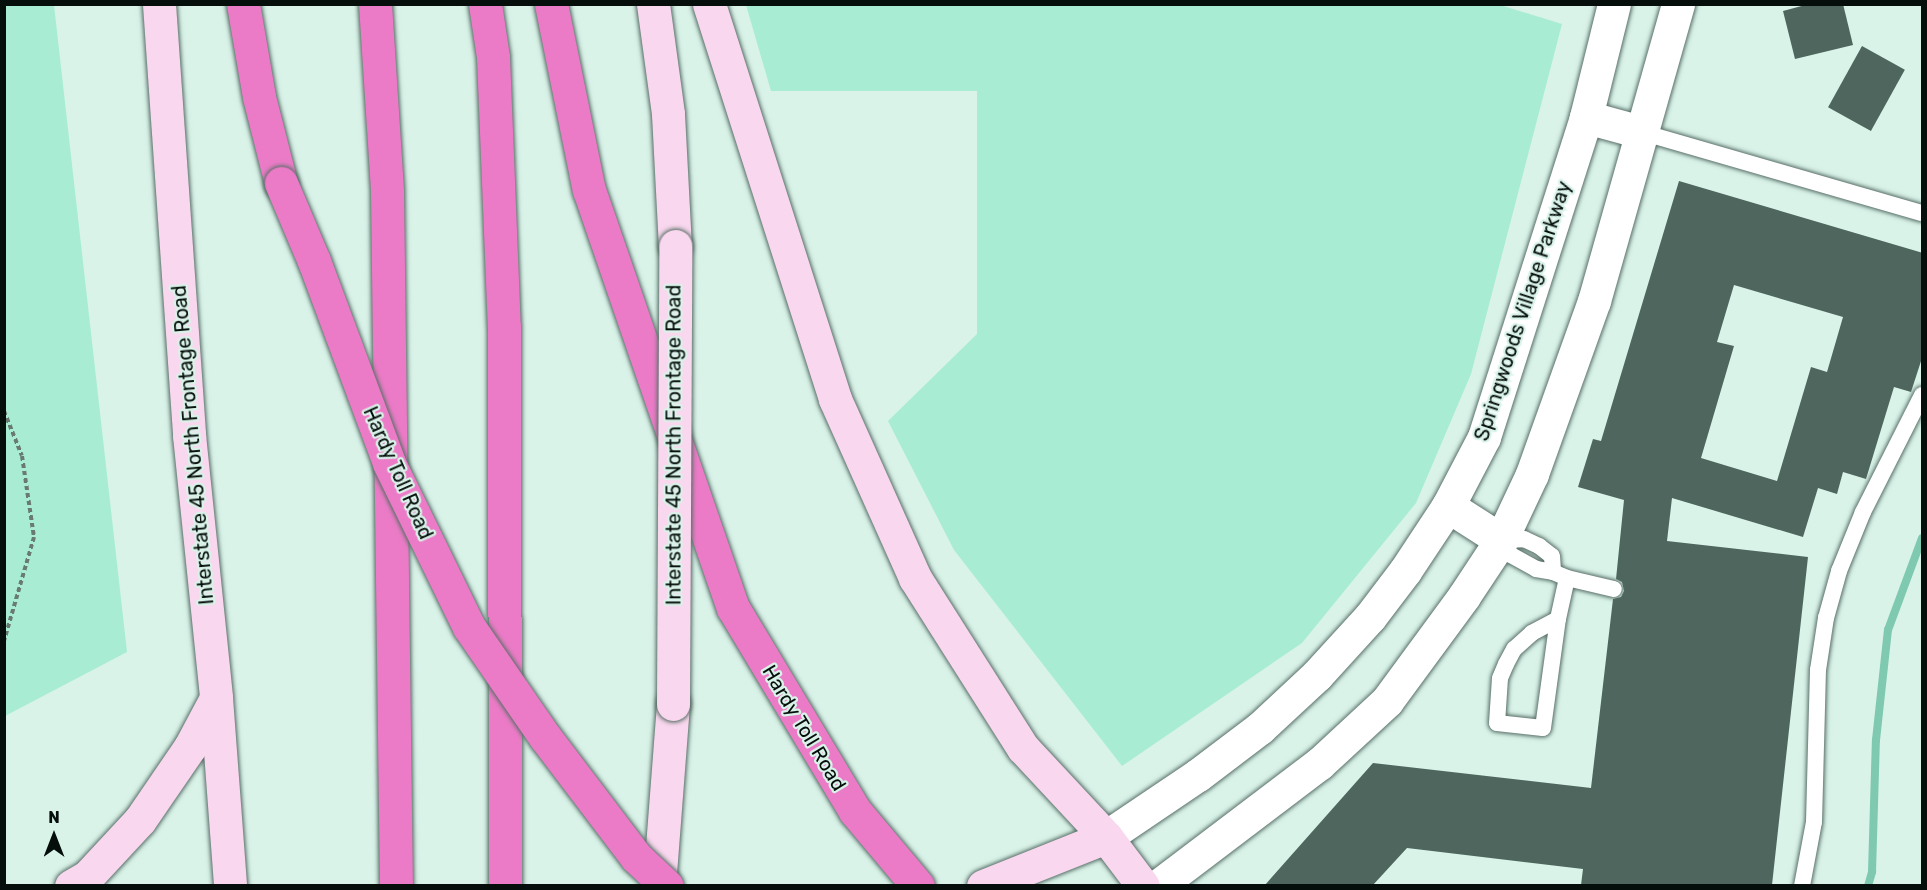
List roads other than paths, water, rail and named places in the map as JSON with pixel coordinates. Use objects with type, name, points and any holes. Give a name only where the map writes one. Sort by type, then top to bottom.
[{"type":"highway","name":"Hardy Toll Road","points":[[243,4],[260,97],[281,183],[314,261],[389,463],[469,627],[545,737],[636,857],[667,885]]},
{"type":"highway","points":[[375,4],[387,192],[396,885]]},
{"type":"highway","points":[[485,4],[493,57],[504,327],[505,885]]},
{"type":"highway","name":"Hardy Toll Road","points":[[551,4],[589,190],[732,608],[855,811],[918,885]]},
{"type":"main road","name":"Interstate 45 North Frontage Road","points":[[159,4],[189,435],[216,698],[230,885]]},
{"type":"main road","name":"Interstate 45 North Frontage Road","points":[[653,4],[668,114],[675,246],[674,704],[659,885]]},
{"type":"main road","points":[[709,4],[835,399],[915,578],[1023,748],[1106,837],[1143,885]]},
{"type":"main road","points":[[71,885],[88,876],[140,820],[190,747],[216,698]]},
{"type":"main road","name":"Springwoods Village Parkway","points":[[983,885],[1106,837]]},
{"type":"street","name":"Springwoods Village Parkway","points":[[1106,837],[1198,775],[1260,728],[1317,675],[1377,608],[1406,571],[1448,506],[1484,436],[1586,117],[1614,4]]},
{"type":"street","points":[[1158,885],[1318,764],[1387,700],[1464,596],[1501,540],[1532,474],[1594,302],[1678,4]]},
{"type":"street","points":[[1586,117],[1641,132]]},
{"type":"street","points":[[1448,506],[1501,540]]},
{"type":"lane","points":[[1641,132],[1923,213]]},
{"type":"lane","points":[[1802,885],[1814,822],[1818,670],[1826,618],[1839,571],[1863,512],[1923,395]]},
{"type":"lane","points":[[1501,540],[1511,555],[1536,569],[1614,589]]},
{"type":"lane","points":[[1558,619],[1532,633],[1514,650],[1500,678],[1497,723],[1543,728],[1558,619],[1560,575]]},
{"type":"waterway","points":[[1868,886],[1872,872],[1876,740],[1888,630],[1922,538]]}]
